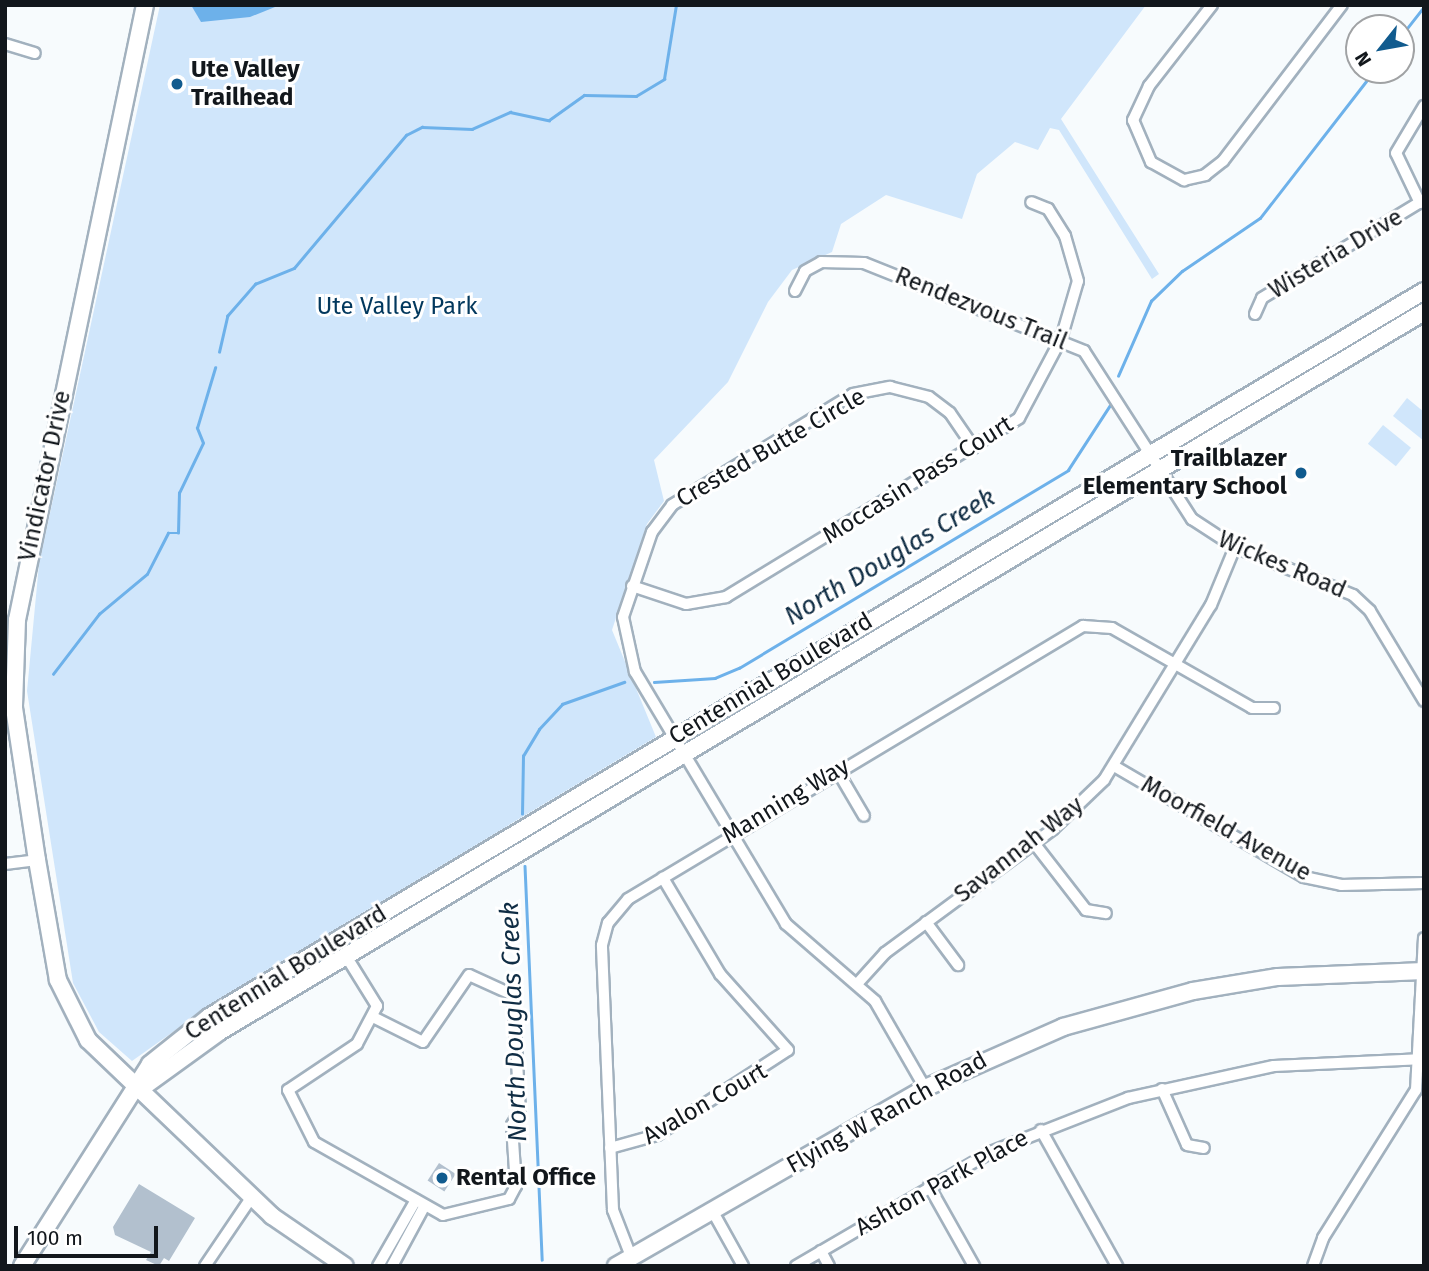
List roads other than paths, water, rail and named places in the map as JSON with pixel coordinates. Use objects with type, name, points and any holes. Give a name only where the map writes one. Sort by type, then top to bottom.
[{"type":"main road","name":"Vindicator Drive","points":[[139,1090],[88,1040],[68,1007],[37,859],[14,708],[17,620],[145,5]]},
{"type":"main road","name":"Centennial Boulevard","points":[[22,1266],[94,1147],[139,1090],[150,1064],[209,1017],[1424,291]]},
{"type":"main road","name":"Centennial Boulevard","points":[[139,1090],[346,956],[1424,312]]},
{"type":"main road","name":"Flying W Ranch Road","points":[[616,1266],[925,1088],[1051,1031],[1147,1002],[1278,977],[1423,971]]},
{"type":"main road","points":[[139,1090],[251,1198],[306,1245],[345,1266]]},
{"type":"street","points":[[1212,5],[1145,92],[1130,120],[1151,162],[1184,186],[1223,161],[1342,5]]},
{"type":"street","points":[[5,44],[34,53]]},
{"type":"street","points":[[1422,202],[1396,153],[1424,106]]},
{"type":"street","name":"Moccasin Pass Court","points":[[632,586],[672,602],[713,603],[974,448],[1026,410],[1073,310],[1077,266],[1048,209],[1031,202]]},
{"type":"street","name":"Wisteria Drive","points":[[1255,314],[1262,298],[1422,202]]},
{"type":"street","points":[[1333,239],[1341,250]]},
{"type":"street","name":"Rendezvous Trail","points":[[795,291],[809,267],[849,260],[1061,339],[1092,358],[1159,469]]},
{"type":"street","name":"Crested Butte Circle","points":[[925,1088],[881,1010],[857,984],[791,931],[673,738],[625,645],[623,617],[652,532],[672,505],[853,394],[890,387],[929,397],[950,412],[974,448]]},
{"type":"street","name":"Wickes Road","points":[[1159,469],[1192,519],[1235,547],[1332,584],[1363,603],[1424,701]]},
{"type":"street","name":"Savannah Way","points":[[857,984],[926,922],[1034,843],[1114,766],[1177,664],[1235,547]]},
{"type":"street","name":"Manning Way","points":[[632,1259],[614,1219],[610,1148],[604,934],[619,907],[731,833],[1073,629],[1112,628],[1252,708],[1274,708]]},
{"type":"street","name":"Moorfield Avenue","points":[[1114,766],[1304,877],[1341,885],[1424,883]]},
{"type":"street","points":[[837,770],[864,816]]},
{"type":"street","points":[[1034,843],[1086,911],[1106,913]]},
{"type":"street","points":[[5,864],[37,859]]},
{"type":"street","name":"Avalon Court","points":[[610,1148],[657,1135],[788,1050],[720,974],[663,878]]},
{"type":"street","points":[[926,922],[958,965]]},
{"type":"street","points":[[1313,1266],[1323,1238],[1412,1100],[1421,1059],[1424,938]]},
{"type":"street","points":[[346,956],[376,1000],[373,1017],[357,1044],[292,1084],[288,1096],[314,1142],[450,1216],[513,1194],[512,1125],[520,1111],[516,1000],[469,975],[423,1042],[373,1017]]},
{"type":"street","name":"Ashton Park Place","points":[[796,1266],[929,1186],[1041,1130],[1162,1089],[1274,1066],[1421,1059]]},
{"type":"street","points":[[1162,1089],[1187,1145],[1203,1148]]},
{"type":"street","points":[[1041,1130],[1116,1266]]},
{"type":"street","points":[[929,1186],[974,1266]]},
{"type":"street","points":[[205,1266],[251,1198]]},
{"type":"street","points":[[378,1266],[421,1202]]},
{"type":"street","points":[[392,1266],[421,1202]]},
{"type":"street","points":[[713,1212],[743,1266]]},
{"type":"street","points":[[821,1251],[829,1266]]},
{"type":"water","points":[[191,5],[280,5],[250,17],[201,22]]},
{"type":"waterway","points":[[219,352],[227,316],[255,284],[294,268],[406,135],[422,127],[472,129],[510,112],[549,120],[584,95],[636,96],[664,79],[676,5]]},
{"type":"waterway","name":"North Douglas Creek","points":[[1415,18],[1424,7]]},
{"type":"waterway","name":"North Douglas Creek","points":[[1118,376],[1151,301],[1182,271],[1260,218],[1364,84]]},
{"type":"waterway","points":[[53,674],[99,614],[147,574],[168,533],[178,533],[179,493],[203,443],[197,428],[215,368]]},
{"type":"waterway","name":"North Douglas Creek","points":[[654,682],[715,678],[739,668],[1068,470],[1110,405]]},
{"type":"waterway","name":"North Douglas Creek","points":[[522,814],[523,756],[539,729],[562,704],[624,682]]},
{"type":"waterway","name":"North Douglas Creek","points":[[525,866],[542,1260]]},
{"type":"place","name":"Ute Valley Trailhead","points":[[177,84]]},
{"type":"place","name":"Trailblazer Elementary School","points":[[1301,473]]},
{"type":"place","name":"Rental Office","points":[[442,1178]]},
{"type":"park label","name":"Ute Valley Park","points":[[397,307]]}]
